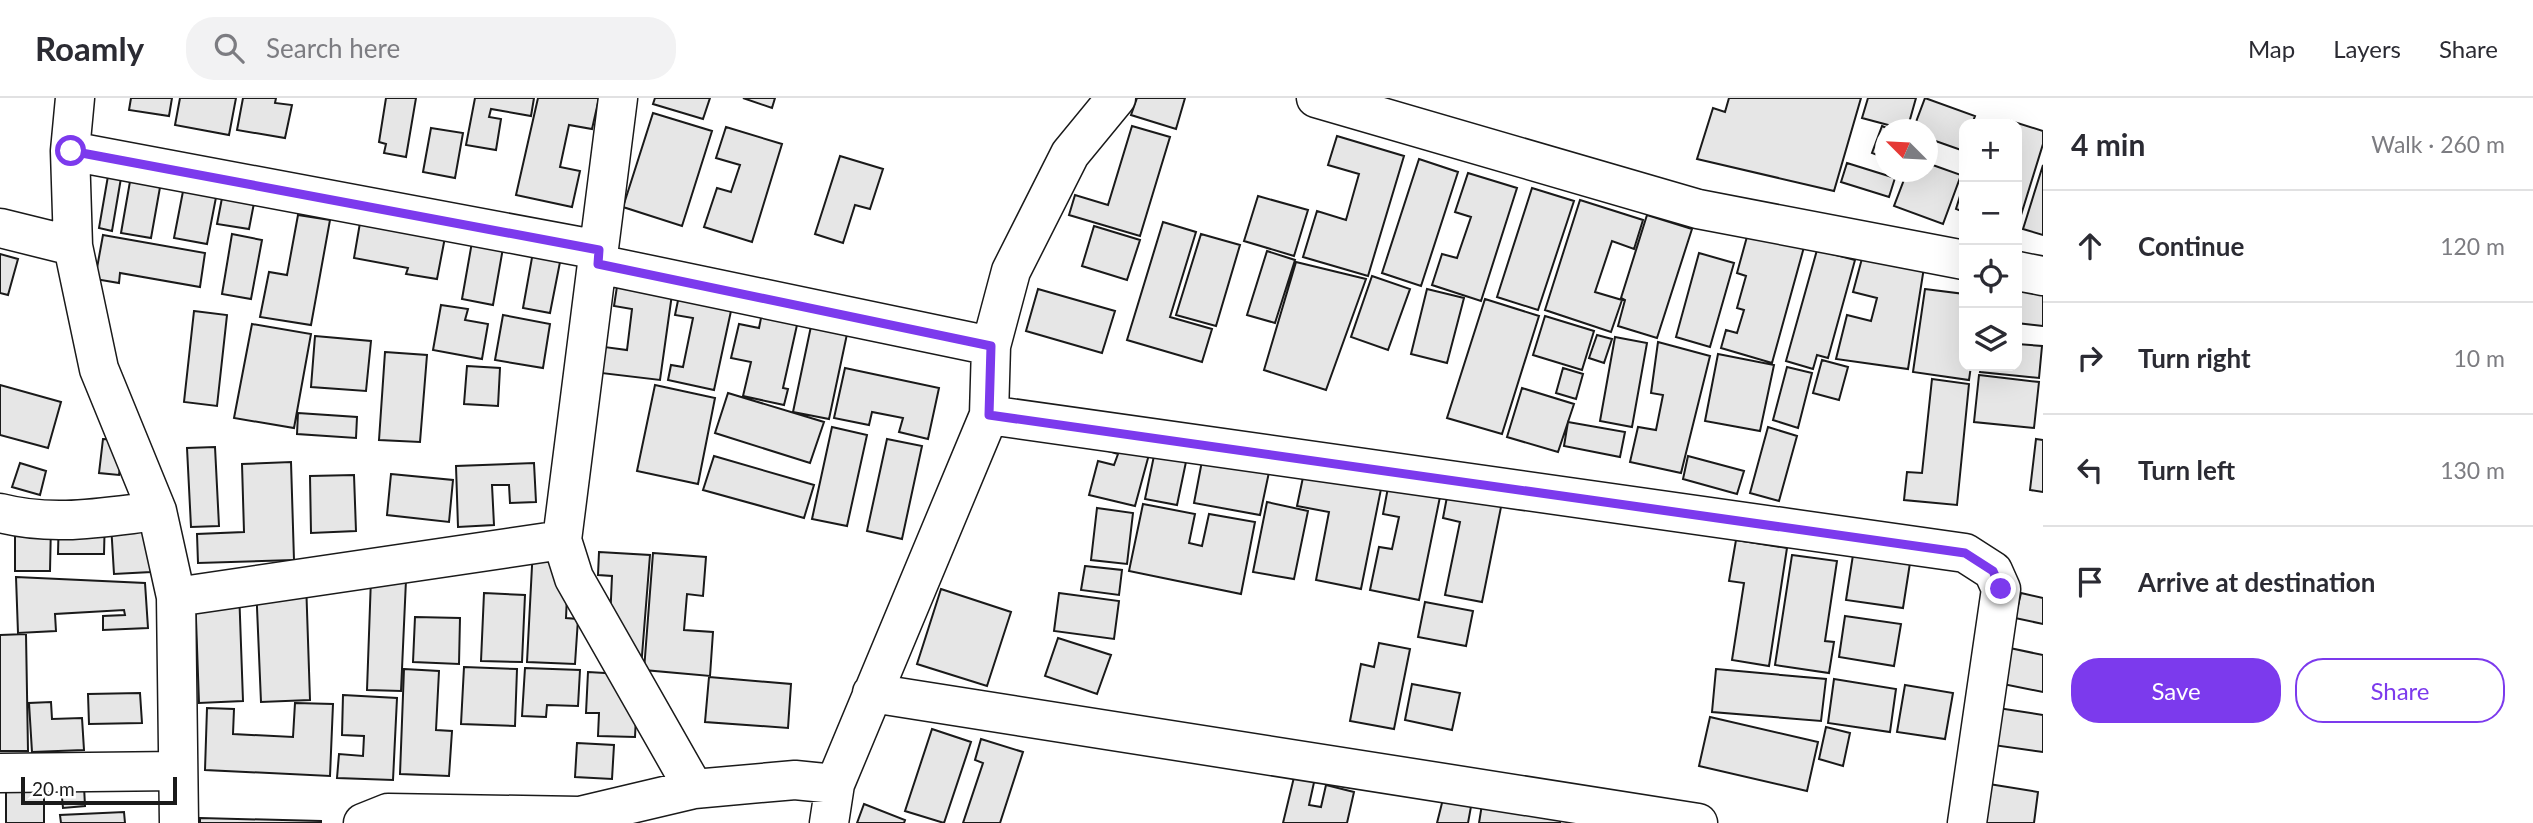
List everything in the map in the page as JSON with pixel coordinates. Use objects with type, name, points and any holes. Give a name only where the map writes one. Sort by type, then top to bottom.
[{"type":"street","points":[[75,98],[71,151],[73,246],[99,369],[157,511],[176,597],[178,771],[184,822]]},
{"type":"street","points":[[618,98],[562,540],[574,578],[694,789]]},
{"type":"street","points":[[829,823],[835,784],[989,415],[991,346],[1011,271],[1070,153],[1116,98]]},
{"type":"street","points":[[1316,98],[1698,209],[1959,259]]},
{"type":"street","points":[[71,151],[598,257],[991,346]]},
{"type":"street","points":[[0,228],[73,246]]},
{"type":"street","points":[[2022,272],[2043,276]]},
{"type":"street","points":[[989,415],[1965,553],[1993,571],[2001,589],[1967,823]]},
{"type":"street","points":[[0,513],[21,519],[64,522],[157,511]]},
{"type":"street","points":[[176,597],[562,540]]},
{"type":"street","points":[[872,693],[1698,823]]},
{"type":"street","points":[[0,773],[178,771]]},
{"type":"street","points":[[363,823],[388,813],[580,816],[694,789],[795,780],[835,784]]},
{"type":"building","points":[[131,98],[172,98],[169,116],[129,110]]},
{"type":"building","points":[[180,98],[236,98],[229,135],[175,125]]},
{"type":"building","points":[[243,98],[276,98],[275,103],[292,105],[285,138],[237,130]]},
{"type":"building","points":[[386,98],[416,98],[406,157],[384,153],[386,144],[379,142]]},
{"type":"building","points":[[475,98],[534,98],[531,116],[491,109],[489,117],[501,119],[496,150],[466,145]]},
{"type":"building","points":[[538,98],[599,98],[592,129],[569,125],[560,167],[580,171],[572,207],[516,195]]},
{"type":"building","points":[[655,98],[710,98],[703,119],[653,104]]},
{"type":"building","points":[[743,98],[775,98],[772,108]]},
{"type":"building","points":[[1137,98],[1185,98],[1176,129],[1131,115]]},
{"type":"building","points":[[1729,98],[1861,98],[1834,191],[1697,159],[1713,108],[1725,112]]},
{"type":"building","points":[[1868,98],[1916,98],[1910,119],[1875,119],[1875,121],[1862,118]]},
{"type":"building","points":[[1925,98],[1975,116],[1974,119],[1959,119],[1959,149],[1938,142],[1938,119],[1917,119]]},
{"type":"building","points":[[653,113],[712,131],[682,226],[623,207]]},
{"type":"building","points":[[2022,124],[2043,131],[2043,144],[2022,212]]},
{"type":"building","points":[[1132,126],[1170,137],[1140,236],[1069,215],[1075,195],[1108,205]]},
{"type":"building","points":[[726,127],[782,144],[752,242],[704,227],[717,188],[731,192],[740,165],[716,158]]},
{"type":"building","points":[[431,128],[463,133],[455,178],[423,172]]},
{"type":"building","points":[[1337,136],[1404,156],[1368,276],[1303,257],[1317,211],[1346,220],[1359,174],[1328,165]]},
{"type":"building","points":[[840,156],[883,169],[870,209],[855,205],[843,243],[815,234]]},
{"type":"building","points":[[1419,159],[1458,172],[1421,286],[1382,273]]},
{"type":"building","points":[[1847,163],[1875,172],[1875,182],[1894,182],[1889,197],[1841,182]]},
{"type":"building","points":[[2043,165],[2043,235],[2023,229]]},
{"type":"building","points":[[1938,167],[1959,174],[1943,224],[1894,206],[1903,182],[1938,182]]},
{"type":"building","points":[[132,170],[162,176],[151,238],[121,233]]},
{"type":"building","points":[[1468,173],[1517,188],[1481,301],[1432,285],[1442,254],[1457,258],[1471,217],[1455,212]]},
{"type":"building","points":[[108,176],[121,178],[112,231],[99,228]]},
{"type":"building","points":[[185,181],[218,187],[207,244],[174,238]]},
{"type":"building","points":[[1532,188],[1574,201],[1538,310],[1497,297]]},
{"type":"building","points":[[1258,196],[1308,210],[1294,256],[1244,241]]},
{"type":"building","points":[[222,198],[254,203],[249,229],[217,224]]},
{"type":"building","points":[[1580,200],[1643,220],[1634,249],[1612,241],[1595,292],[1622,300],[1611,332],[1545,310]]},
{"type":"building","points":[[298,215],[330,220],[311,325],[260,317],[269,272],[287,275]]},
{"type":"building","points":[[1647,215],[1692,229],[1657,338],[1618,326],[1625,300],[1621,298]]},
{"type":"building","points":[[361,217],[446,232],[437,279],[406,274],[408,268],[354,258]]},
{"type":"building","points":[[1163,222],[1196,232],[1170,317],[1212,329],[1202,362],[1127,340]]},
{"type":"building","points":[[1094,226],[1140,240],[1127,280],[1082,266]]},
{"type":"building","points":[[1748,233],[1804,247],[1772,363],[1721,348],[1726,330],[1737,333],[1744,310],[1737,308],[1746,276],[1737,273]]},
{"type":"building","points":[[232,234],[262,240],[251,299],[222,294]]},
{"type":"building","points":[[1201,234],[1240,245],[1216,326],[1176,315]]},
{"type":"building","points":[[103,235],[205,253],[200,287],[120,273],[119,283],[95,279]]},
{"type":"building","points":[[472,242],[503,248],[493,305],[462,299]]},
{"type":"building","points":[[1817,250],[1855,260],[1828,358],[1817,355],[1813,369],[1786,361]]},
{"type":"building","points":[[1267,251],[1295,260],[1275,323],[1247,315]]},
{"type":"building","points":[[1864,251],[1925,261],[1908,369],[1836,359],[1847,315],[1871,321],[1877,298],[1853,292]]},
{"type":"building","points":[[533,252],[561,257],[550,313],[523,308]]},
{"type":"building","points":[[1699,253],[1734,263],[1710,347],[1676,337]]},
{"type":"building","points":[[0,254],[18,259],[8,295],[0,293]]},
{"type":"building","points":[[1296,262],[1366,279],[1326,390],[1264,370]]},
{"type":"building","points":[[1372,276],[1410,289],[1388,350],[1351,337]]},
{"type":"building","points":[[618,280],[673,287],[660,380],[601,373],[605,347],[627,350],[632,309],[614,306]]},
{"type":"building","points":[[2022,281],[2043,283],[2043,326],[2022,324]]},
{"type":"building","points":[[681,286],[734,297],[714,390],[668,380],[671,365],[683,367],[693,318],[675,315]]},
{"type":"building","points":[[1038,289],[1115,311],[1102,353],[1026,331]]},
{"type":"building","points":[[1427,289],[1464,298],[1447,363],[1411,354]]},
{"type":"building","points":[[1925,289],[1959,293],[1959,371],[1970,371],[1969,380],[1913,372]]},
{"type":"building","points":[[1485,299],[1539,316],[1502,434],[1447,418]]},
{"type":"building","points":[[441,305],[468,309],[465,320],[488,324],[482,359],[433,350]]},
{"type":"building","points":[[763,308],[799,316],[783,388],[788,389],[784,405],[743,396],[751,362],[731,358],[739,324],[759,328]]},
{"type":"building","points":[[194,311],[227,315],[217,406],[184,402]]},
{"type":"building","points":[[814,312],[850,320],[829,419],[793,412]]},
{"type":"building","points":[[503,315],[550,324],[543,368],[495,360]]},
{"type":"building","points":[[1545,316],[1594,331],[1582,370],[1533,355]]},
{"type":"building","points":[[252,324],[311,334],[294,428],[234,418]]},
{"type":"building","points":[[1597,335],[1612,339],[1604,363],[1589,358]]},
{"type":"building","points":[[315,336],[371,341],[366,391],[311,387]]},
{"type":"building","points":[[1615,337],[1647,343],[1632,427],[1600,421]]},
{"type":"building","points":[[1658,342],[1710,356],[1681,473],[1630,462],[1638,427],[1656,430],[1663,395],[1651,393]]},
{"type":"building","points":[[2022,344],[2042,346],[2039,378],[1980,372],[2022,371]]},
{"type":"building","points":[[385,352],[427,355],[420,442],[379,440]]},
{"type":"building","points":[[1718,354],[1774,365],[1760,431],[1705,421]]},
{"type":"building","points":[[1822,360],[1848,367],[1839,400],[1813,393]]},
{"type":"building","points":[[467,366],[500,368],[498,406],[464,404]]},
{"type":"building","points":[[1787,367],[1812,373],[1798,428],[1773,420]]},
{"type":"building","points":[[845,368],[939,388],[928,439],[899,432],[903,418],[872,412],[869,425],[834,418]]},
{"type":"building","points":[[1563,368],[1583,374],[1576,399],[1556,393]]},
{"type":"building","points":[[1979,375],[2039,382],[2034,428],[1974,422]]},
{"type":"building","points":[[1932,379],[1969,384],[1957,505],[1904,500],[1907,472],[1922,473]]},
{"type":"building","points":[[0,385],[61,402],[48,448],[0,435]]},
{"type":"building","points":[[655,385],[715,398],[698,484],[637,471]]},
{"type":"building","points":[[1522,388],[1574,404],[1558,452],[1507,437]]},
{"type":"building","points":[[728,393],[824,422],[810,463],[715,433]]},
{"type":"building","points":[[298,413],[357,417],[356,438],[297,434]]},
{"type":"building","points":[[1568,422],[1625,432],[1620,457],[1564,446]]},
{"type":"building","points":[[832,427],[867,435],[847,526],[812,519]]},
{"type":"building","points":[[1768,427],[1797,436],[1779,501],[1750,493]]},
{"type":"building","points":[[1154,436],[1135,506],[1089,495],[1098,461],[1114,465],[1118,454],[1102,449]]},
{"type":"building","points":[[103,439],[123,440],[119,475],[99,473]]},
{"type":"building","points":[[887,439],[922,446],[902,539],[867,531]]},
{"type":"building","points":[[2036,439],[2043,440],[2043,492],[2030,490]]},
{"type":"building","points":[[1206,440],[1273,453],[1260,515],[1194,503]]},
{"type":"building","points":[[215,447],[219,526],[191,527],[187,448]]},
{"type":"building","points":[[1155,451],[1187,457],[1177,505],[1145,499]]},
{"type":"building","points":[[714,456],[814,485],[804,518],[703,490]]},
{"type":"building","points":[[1688,456],[1744,471],[1737,494],[1683,479]]},
{"type":"building","points":[[291,462],[294,560],[198,563],[197,534],[244,532],[242,464]]},
{"type":"building","points":[[20,463],[46,471],[40,495],[12,487]]},
{"type":"building","points":[[534,463],[536,502],[510,503],[509,485],[492,485],[494,525],[458,527],[456,466]]},
{"type":"building","points":[[1306,463],[1383,479],[1361,589],[1316,580],[1329,512],[1297,506]]},
{"type":"building","points":[[391,474],[453,480],[449,522],[387,515]]},
{"type":"building","points":[[354,475],[356,531],[311,533],[310,476]]},
{"type":"building","points":[[1390,477],[1442,487],[1419,600],[1370,590],[1379,547],[1392,549],[1399,517],[1383,514]]},
{"type":"building","points":[[1450,481],[1504,492],[1482,602],[1445,595],[1460,522],[1443,518]]},
{"type":"building","points":[[1267,502],[1308,511],[1294,579],[1253,572]]},
{"type":"building","points":[[1143,504],[1195,514],[1189,543],[1202,546],[1209,514],[1255,522],[1241,594],[1129,571]]},
{"type":"building","points":[[1097,508],[1133,513],[1127,564],[1091,560]]},
{"type":"building","points":[[59,513],[105,514],[104,554],[58,554]]},
{"type":"building","points":[[148,522],[151,572],[114,574],[111,524]]},
{"type":"building","points":[[15,524],[51,524],[50,571],[15,571]]},
{"type":"building","points":[[1736,540],[1787,548],[1769,666],[1732,660],[1744,583],[1729,581]]},
{"type":"building","points":[[533,547],[569,549],[566,618],[578,619],[575,664],[527,662]]},
{"type":"building","points":[[599,552],[650,555],[641,668],[608,667],[612,576],[598,575]]},
{"type":"building","points":[[653,553],[706,557],[703,596],[687,594],[684,630],[713,632],[710,676],[644,670]]},
{"type":"building","points":[[1792,555],[1837,561],[1825,641],[1834,642],[1829,673],[1775,665]]},
{"type":"building","points":[[1853,555],[1910,563],[1903,608],[1846,600]]},
{"type":"building","points":[[1085,566],[1122,570],[1119,595],[1081,590]]},
{"type":"building","points":[[16,577],[145,583],[148,628],[103,630],[103,616],[125,615],[124,610],[55,614],[56,631],[18,633]]},
{"type":"building","points":[[371,578],[406,580],[401,691],[367,690]]},
{"type":"building","points":[[306,581],[310,700],[261,702],[256,584]]},
{"type":"building","points":[[239,589],[243,701],[199,703],[195,591]]},
{"type":"building","points":[[941,589],[1011,612],[987,686],[917,664]]},
{"type":"building","points":[[484,593],[525,595],[522,662],[481,661]]},
{"type":"building","points":[[1059,593],[1119,601],[1114,639],[1054,631]]},
{"type":"building","points":[[2021,593],[2043,598],[2043,624],[2015,618]]},
{"type":"building","points":[[1425,602],[1473,611],[1466,646],[1418,637]]},
{"type":"building","points":[[1845,616],[1901,624],[1894,666],[1839,657]]},
{"type":"building","points":[[415,617],[460,618],[459,664],[413,662]]},
{"type":"building","points":[[26,634],[28,751],[0,751],[0,635]]},
{"type":"building","points":[[1058,638],[1111,655],[1097,694],[1045,676]]},
{"type":"building","points":[[1379,643],[1410,649],[1394,729],[1350,721],[1361,664],[1374,667]]},
{"type":"building","points":[[2005,647],[2043,655],[2043,692],[1998,683]]},
{"type":"building","points":[[464,667],[517,669],[515,726],[461,724]]},
{"type":"building","points":[[525,668],[580,670],[578,706],[547,705],[546,717],[522,716]]},
{"type":"building","points":[[404,669],[439,671],[436,730],[452,731],[449,776],[400,774]]},
{"type":"building","points":[[1716,669],[1826,679],[1821,721],[1712,712]]},
{"type":"building","points":[[588,672],[638,675],[635,737],[598,736],[599,713],[586,713]]},
{"type":"building","points":[[709,677],[791,684],[788,728],[705,722]]},
{"type":"building","points":[[1834,679],[1896,689],[1890,732],[1828,723]]},
{"type":"building","points":[[1412,684],[1460,693],[1452,730],[1405,720]]},
{"type":"building","points":[[1905,685],[1953,693],[1945,739],[1897,732]]},
{"type":"building","points":[[140,693],[142,723],[89,724],[88,694]]},
{"type":"building","points":[[343,695],[397,698],[393,780],[337,778],[339,754],[363,756],[364,736],[342,735]]},
{"type":"building","points":[[51,702],[52,719],[82,718],[84,750],[32,752],[29,703]]},
{"type":"building","points":[[295,703],[333,704],[330,776],[205,770],[207,708],[234,709],[233,734],[293,737]]},
{"type":"building","points":[[1998,708],[2043,715],[2043,752],[1993,745]]},
{"type":"building","points":[[1710,717],[1818,742],[1807,791],[1699,766]]},
{"type":"building","points":[[1826,727],[1850,733],[1843,766],[1819,759]]},
{"type":"building","points":[[932,729],[971,742],[944,823],[905,811]]},
{"type":"building","points":[[981,739],[1023,752],[1000,823],[963,823],[983,763],[975,760]]},
{"type":"building","points":[[577,743],[614,745],[612,779],[575,777]]},
{"type":"building","points":[[1295,773],[1315,778],[1309,805],[1321,807],[1326,785],[1354,792],[1347,823],[1283,823]]},
{"type":"building","points":[[1989,784],[2038,792],[2034,823],[1983,823]]},
{"type":"building","points":[[84,786],[85,806],[63,808],[61,787]]},
{"type":"building","points":[[6,790],[44,790],[44,823],[6,823]]},
{"type":"building","points":[[1484,792],[1563,806],[1560,823],[1479,823]]},
{"type":"building","points":[[1444,795],[1472,801],[1468,823],[1437,823]]},
{"type":"building","points":[[864,804],[905,820],[904,823],[857,823]]},
{"type":"building","points":[[124,812],[125,823],[61,823],[60,815]]},
{"type":"building","points":[[200,818],[321,821],[321,823],[200,823]]},
{"type":"route","points":[[71,151],[599,250],[598,264],[991,346],[989,415],[1965,553],[1993,571],[2001,589]]}]
